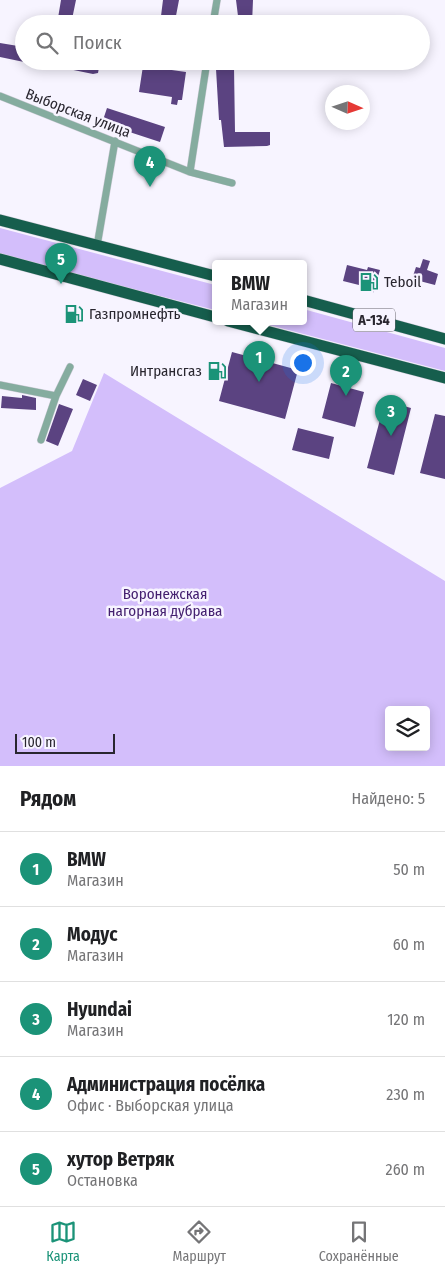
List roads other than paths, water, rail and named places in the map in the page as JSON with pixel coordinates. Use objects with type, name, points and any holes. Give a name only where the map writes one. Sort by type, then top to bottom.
[{"type":"highway","points":[[0,220],[212,275]]},
{"type":"highway","points":[[0,259],[212,316]]},
{"type":"highway","name":"А-134","points":[[307,301],[445,339]]},
{"type":"highway","name":"А-134","points":[[243,325],[445,378]]},
{"type":"street","points":[[214,15],[217,0]]},
{"type":"street","points":[[190,172],[206,70]]},
{"type":"street","name":"Выборская улица","points":[[0,96],[190,172],[232,183]]},
{"type":"street","points":[[97,246],[115,142]]},
{"type":"street","points":[[41,440],[56,396],[70,367]]},
{"type":"street","points":[[0,384],[56,396]]},
{"type":"place","name":"Администрация посёлка","points":[[150,187]]},
{"type":"place","name":"Teboil","points":[[369,282]]},
{"type":"place","name":"хутор Ветряк","points":[[61,284]]},
{"type":"place","name":"Газпромнефть","points":[[74,314]]},
{"type":"place","name":"Интрансгаз","points":[[217,371]]},
{"type":"place","name":"BMW","points":[[259,382]]},
{"type":"place","name":"Модус","points":[[346,396]]},
{"type":"place","name":"Hyundai","points":[[391,436]]},
{"type":"park label","name":"Воронежская нагорная дубрава","points":[[165,602]]}]
